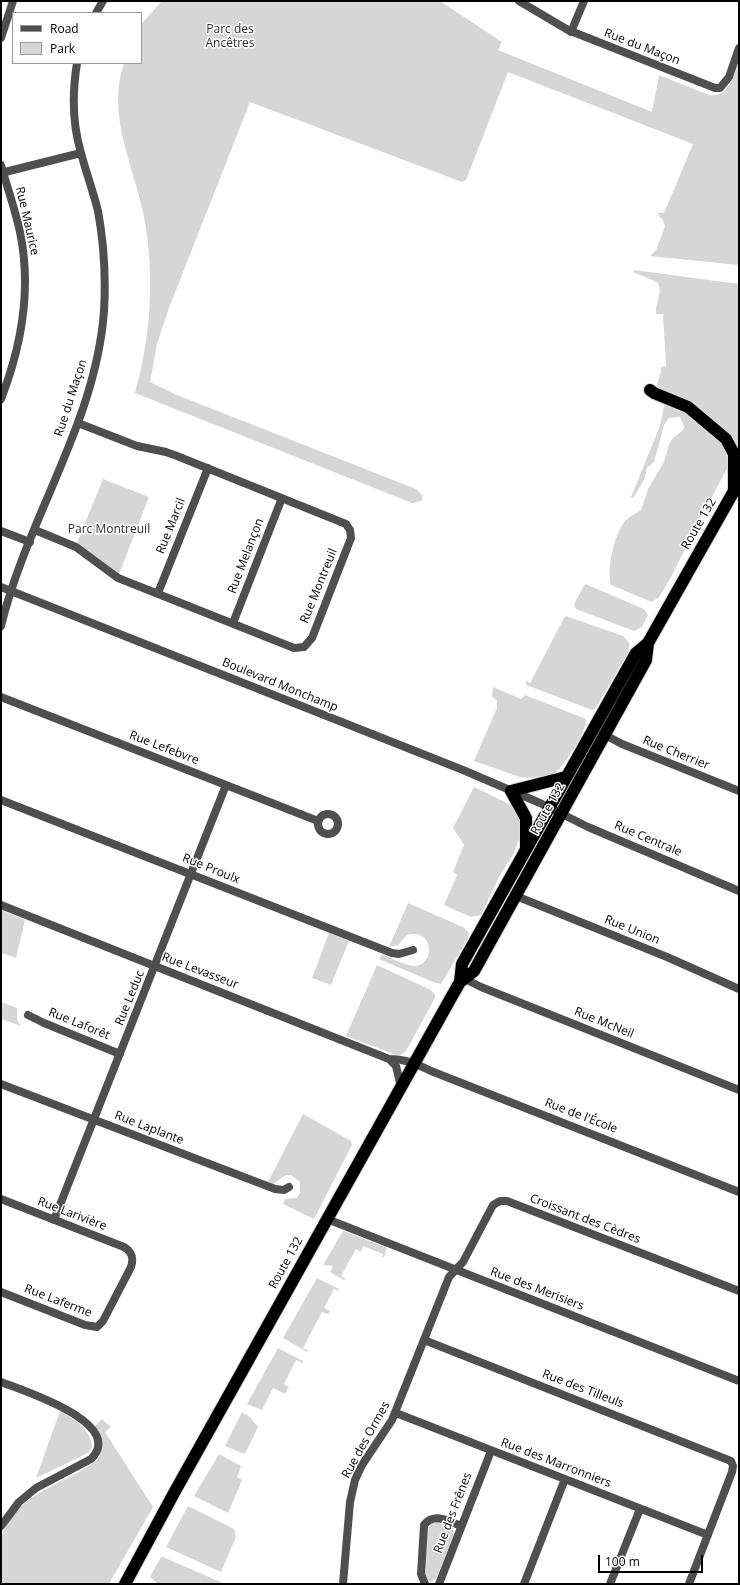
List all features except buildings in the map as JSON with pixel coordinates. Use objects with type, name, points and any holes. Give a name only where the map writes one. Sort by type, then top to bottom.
[{"type":"highway","points":[[650,390],[688,407],[726,440],[731,446],[734,458],[737,489]]},
{"type":"highway","name":"Route 132","points":[[121,1584],[138,1557],[461,979],[462,964],[566,776],[636,653],[648,643],[737,489]]},
{"type":"highway","name":"Route 132","points":[[461,979],[474,971],[516,896],[646,660],[648,643]]},
{"type":"highway","points":[[526,848],[526,818],[511,791],[566,776]]},
{"type":"highway","name":"Route 132","points":[[125,1584],[138,1557]]},
{"type":"street","points":[[1,38],[13,1]]},
{"type":"street","points":[[97,12],[103,1]]},
{"type":"street","name":"Rue du Maçon","points":[[519,1],[544,18],[571,32],[715,88],[720,88],[727,81],[739,48]]},
{"type":"street","points":[[571,32],[584,1]]},
{"type":"street","name":"Rue du Maçon","points":[[1,626],[11,591],[78,423],[96,366],[104,297],[104,259],[100,222],[81,153],[73,113],[77,64]]},
{"type":"street","points":[[2,170],[81,153]]},
{"type":"street","name":"Rue Maurice","points":[[1,399],[19,345],[23,319],[25,288],[24,260],[20,232],[2,170]]},
{"type":"street","name":"Rue Montreuil","points":[[35,530],[78,548],[114,576],[294,648],[304,647],[312,638],[351,538],[349,527],[341,521],[208,468],[166,452],[131,445],[78,423]]},
{"type":"street","name":"Rue Marcil","points":[[158,593],[208,468]]},
{"type":"street","name":"Rue Melançon","points":[[232,623],[282,498]]},
{"type":"street","points":[[1,531],[30,542]]},
{"type":"street","name":"Boulevard Monchamp","points":[[1,587],[511,791],[549,808]]},
{"type":"street","name":"Rue Lefebvre","points":[[1,697],[318,821]]},
{"type":"street","name":"Rue Cherrier","points":[[605,735],[622,744],[739,791]]},
{"type":"street","name":"Rue Leduc","points":[[54,1220],[156,966],[226,785]]},
{"type":"street","name":"Rue Proulx","points":[[1,800],[392,953],[399,954],[413,950]]},
{"type":"street","name":"Rue Centrale","points":[[549,808],[739,891]]},
{"type":"street","name":"Rue Union","points":[[516,896],[666,957],[739,989]]},
{"type":"street","name":"Rue Levasseur","points":[[1,905],[389,1058],[415,1062]]},
{"type":"street","name":"Rue McNeil","points":[[461,979],[739,1090]]},
{"type":"street","name":"Rue Laforêt","points":[[28,1015],[44,1024],[120,1054]]},
{"type":"street","points":[[389,1058],[396,1066],[401,1087]]},
{"type":"street","name":"Rue de l'École","points":[[415,1062],[431,1071],[739,1192]]},
{"type":"street","name":"Rue Laplante","points":[[1,1084],[275,1190],[284,1190],[289,1187]]},
{"type":"street","name":"Rue Larivière","points":[[1,1200],[124,1247],[133,1255]]},
{"type":"street","name":"Croissant des Cèdres","points":[[455,1270],[463,1262],[490,1209],[497,1202],[504,1200],[739,1292]]},
{"type":"street","name":"Rue des Merisiers","points":[[327,1219],[739,1381]]},
{"type":"street","name":"Rue Laferme","points":[[1,1292],[85,1326],[97,1327],[103,1321],[131,1267],[133,1255]]},
{"type":"street","name":"Rue des Ormes","points":[[343,1584],[349,1512],[353,1488],[360,1469],[384,1434],[396,1413],[447,1281],[455,1270]]},
{"type":"street","name":"Rue des Tilleuls","points":[[424,1340],[725,1458],[732,1463],[733,1471],[708,1535]]},
{"type":"street","points":[[1,1382],[72,1412],[93,1432],[98,1444],[97,1450],[91,1458],[36,1488],[19,1502],[1,1526]]},
{"type":"street","name":"Rue des Marronniers","points":[[396,1413],[708,1535]]},
{"type":"street","name":"Rue des Frênes","points":[[438,1584],[491,1451]]},
{"type":"street","points":[[524,1584],[565,1479]]},
{"type":"street","points":[[610,1584],[640,1509]]},
{"type":"street","points":[[426,1584],[421,1574],[424,1525],[431,1519],[437,1518],[461,1526]]},
{"type":"street","points":[[689,1584],[708,1535]]},
{"type":"green space","name":"Parc des Ancêtres","points":[[162,1],[440,1],[502,42],[498,50],[652,112],[659,75],[709,95],[716,95],[726,90],[735,74],[739,62],[739,265],[650,256],[656,250],[665,226],[658,213],[664,213],[693,144],[508,72],[466,180],[462,182],[250,102],[169,308],[157,344],[150,382],[177,395],[416,489],[422,495],[422,501],[412,503],[135,393],[145,350],[148,328],[150,306],[149,261],[144,217],[124,140],[118,102],[119,82],[124,64],[142,64],[142,23]]},
{"type":"green space","points":[[634,270],[739,284],[739,451],[655,390],[661,372],[661,367],[666,366],[663,314],[656,314],[660,290],[657,282],[633,272]]},
{"type":"green space","points":[[665,401],[679,407],[722,440],[730,454],[729,465],[670,579],[659,597],[652,602],[611,585],[610,569],[613,550],[623,523],[641,510],[648,489],[664,462],[669,444],[673,438],[683,430],[684,427],[680,417],[669,418],[664,425],[654,462],[647,468],[644,480],[633,498],[631,497],[660,426]]},
{"type":"green space","name":"Parc Montreuil","points":[[103,479],[149,497],[119,574],[77,543]]},
{"type":"green space","points":[[585,584],[644,609],[648,615],[642,627],[634,631],[576,609],[574,604]]},
{"type":"green space","points":[[566,616],[623,636],[630,644],[628,653],[595,709],[592,710],[526,685],[526,681],[530,683]]},
{"type":"green space","points":[[493,687],[521,699],[525,695],[586,719],[584,730],[576,745],[562,766],[555,773],[544,778],[544,776],[532,778],[520,777],[474,761],[497,708],[497,700],[492,697]]},
{"type":"green space","points":[[474,787],[511,805],[521,817],[522,831],[514,853],[500,875],[481,915],[471,917],[444,905],[457,875],[453,872],[464,845],[453,828]]},
{"type":"green space","points":[[408,903],[463,927],[469,933],[467,940],[441,984],[379,959],[382,954],[402,963],[414,966],[421,964],[426,960],[429,954],[429,948],[427,941],[423,936],[416,934],[407,935],[398,945],[389,947]]},
{"type":"green space","points":[[1,910],[25,920],[16,958],[3,953],[1,958]]},
{"type":"green space","points":[[329,933],[349,941],[331,985],[312,978]]},
{"type":"green space","points":[[377,965],[429,989],[435,994],[435,998],[406,1051],[399,1056],[346,1036]]},
{"type":"green space","points":[[1,1002],[17,1008],[17,1020],[21,1026],[1,1019]]},
{"type":"green space","points":[[303,1114],[351,1141],[352,1145],[314,1219],[283,1204],[285,1199],[297,1198],[300,1193],[300,1182],[291,1175],[286,1175],[273,1184],[268,1182]]},
{"type":"green space","points":[[343,1231],[387,1248],[384,1257],[382,1257],[383,1254],[363,1246],[361,1252],[356,1249],[341,1276],[346,1279],[344,1280],[330,1272],[333,1266],[323,1265]]},
{"type":"green space","points":[[317,1278],[339,1289],[339,1291],[334,1289],[324,1308],[330,1311],[328,1314],[322,1312],[303,1348],[308,1350],[307,1352],[283,1338]]},
{"type":"green space","points":[[278,1348],[303,1361],[302,1363],[296,1360],[284,1384],[289,1387],[285,1394],[273,1388],[262,1410],[247,1404]]},
{"type":"green space","points":[[60,1411],[81,1425],[89,1435],[92,1447],[88,1453],[36,1478]]},
{"type":"green space","points":[[242,1412],[250,1417],[258,1427],[245,1454],[225,1446]]},
{"type":"green space","points":[[102,1419],[111,1427],[105,1432],[153,1507],[109,1584],[1,1584],[1,1539],[10,1520],[20,1508],[44,1490],[84,1469],[97,1460],[100,1456],[102,1443],[94,1427]]},
{"type":"green space","points":[[219,1454],[241,1466],[237,1477],[242,1480],[228,1513],[194,1496]]},
{"type":"green space","points":[[188,1506],[234,1529],[236,1537],[221,1572],[166,1547]]},
{"type":"green space","points":[[438,1522],[452,1527],[454,1534],[436,1579],[430,1582],[425,1575],[427,1529],[432,1523]]},
{"type":"green space","points":[[161,1557],[225,1584],[158,1584],[150,1577]]}]
